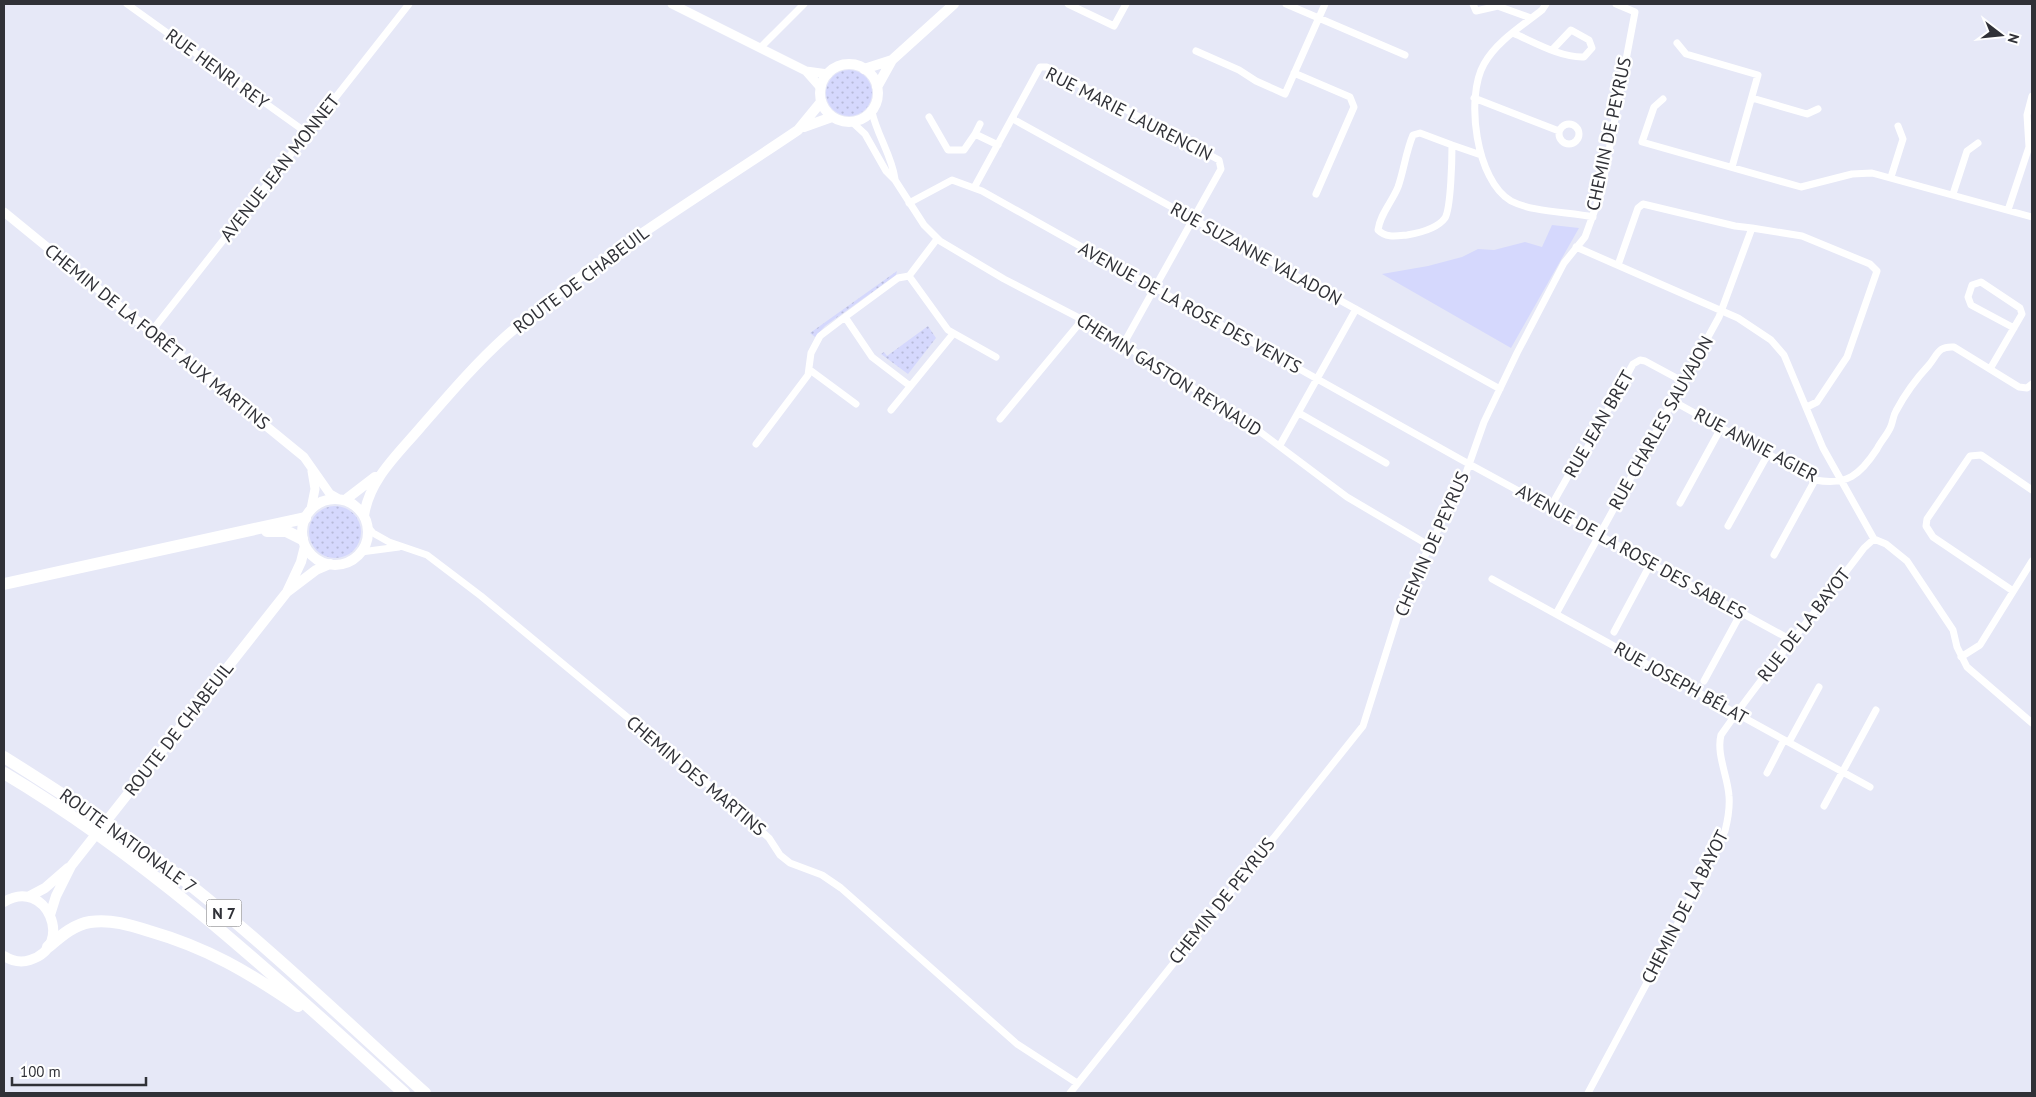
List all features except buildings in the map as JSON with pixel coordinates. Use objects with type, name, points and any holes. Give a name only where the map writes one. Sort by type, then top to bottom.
[{"type":"highway","points":[[4,584],[308,513]]},
{"type":"highway","points":[[4,591],[267,531],[286,531],[304,542]]},
{"type":"highway","name":"ROUTE NATIONALE 7","points":[[4,757],[82,806],[200,894],[281,962],[425,1093]]},
{"type":"highway","name":"ROUTE NATIONALE 7","points":[[4,773],[69,814],[158,879],[230,936],[404,1093]]},
{"type":"highway","points":[[48,947],[68,930],[90,922],[109,921],[135,926],[190,944],[219,956],[252,975],[336,1032]]},
{"type":"main road","points":[[877,87],[870,73],[864,69],[845,65],[828,74],[820,88],[821,102],[832,117],[838,120],[852,122],[860,120],[872,112],[876,104],[877,87],[892,60],[954,4]]},
{"type":"main road","points":[[864,69],[892,60]]},
{"type":"main road","name":"ROUTE DE CHABEUIL","points":[[798,130],[821,102]]},
{"type":"main road","name":"ROUTE DE CHABEUIL","points":[[390,463],[454,389],[504,339],[552,299],[654,225],[798,130],[832,117]]},
{"type":"main road","points":[[287,592],[301,562],[304,542],[302,528],[308,513],[320,502],[341,499],[362,489],[390,463]]},
{"type":"main road","points":[[287,592],[316,570],[330,564],[347,562],[361,552],[368,535],[366,521],[371,489],[390,463]]},
{"type":"main road","points":[[341,499],[359,509],[366,521]]},
{"type":"main road","points":[[304,542],[315,558],[330,564]]},
{"type":"main road","name":"ROUTE DE CHABEUIL","points":[[71,866],[287,592]]},
{"type":"main road","points":[[4,902],[13,898],[28,897],[45,888],[71,866]]},
{"type":"main road","points":[[50,915],[56,896],[71,866]]},
{"type":"main road","points":[[4,966],[9,958],[33,959],[48,947],[54,931],[50,915],[41,904],[28,897]]},
{"type":"street","name":"RUE HENRI REY","points":[[127,4],[307,133]]},
{"type":"street","name":"AVENUE JEAN MONNET","points":[[151,332],[409,4]]},
{"type":"street","points":[[672,4],[806,71],[828,74]]},
{"type":"street","points":[[760,48],[804,4]]},
{"type":"street","points":[[1068,4],[1114,26],[1126,4]]},
{"type":"street","points":[[1286,4],[1405,55]]},
{"type":"street","points":[[1196,51],[1239,70],[1256,81],[1285,94],[1325,4]]},
{"type":"street","points":[[1472,4],[1476,11],[1495,5],[1531,18]]},
{"type":"street","points":[[1546,4],[1492,51],[1483,66],[1474,98],[1481,155],[1490,180],[1499,192],[1512,201],[1527,206],[1593,217]]},
{"type":"street","name":"CHEMIN DE PEYRUS","points":[[1070,1093],[1359,733],[1367,718],[1402,602],[1468,464],[1500,389],[1564,263],[1584,237],[1593,217],[1607,166],[1635,12],[1616,4]]},
{"type":"street","points":[[1513,33],[1553,49],[1574,57],[1584,57],[1592,48],[1589,40],[1571,30],[1553,49]]},
{"type":"street","points":[[1677,43],[1686,54],[1758,75],[1732,167]]},
{"type":"street","name":"RUE MARIE LAURENCIN","points":[[974,188],[1040,67],[1048,67],[1219,160],[1221,169],[1124,343]]},
{"type":"street","points":[[806,71],[820,88]]},
{"type":"street","points":[[1294,73],[1350,97],[1354,107],[1316,194]]},
{"type":"street","points":[[2008,210],[2029,147],[2027,115],[2032,96]]},
{"type":"street","points":[[1474,98],[1559,131]]},
{"type":"street","points":[[1752,98],[1807,114],[1818,109]]},
{"type":"street","points":[[1662,99],[1654,107],[1642,142],[1801,187],[1852,174],[1872,174],[1891,177],[2032,217]]},
{"type":"street","name":"CHEMIN GASTON REYNAUD","points":[[872,112],[877,134],[894,168],[895,180]]},
{"type":"street","points":[[928,117],[948,150],[964,150],[980,124]]},
{"type":"street","name":"RUE SUZANNE VALADON","points":[[1013,119],[1500,389]]},
{"type":"street","name":"CHEMIN GASTON REYNAUD","points":[[852,122],[865,134],[886,171],[895,180],[909,203],[937,238],[1004,279],[1083,319],[1124,343],[1280,445],[1347,497],[1430,546]]},
{"type":"street","points":[[1891,177],[1903,139],[1898,126]]},
{"type":"street","points":[[1452,144],[1452,174],[1444,219],[1423,233],[1395,236],[1383,235],[1378,230],[1379,222],[1397,190],[1413,135],[1420,133],[1452,144],[1481,155]]},
{"type":"street","points":[[975,134],[998,146]]},
{"type":"street","points":[[1953,194],[1967,151],[1978,143]]},
{"type":"street","name":"AVENUE DE LA ROSE DES VENTS","points":[[909,203],[948,181],[956,181],[974,188],[1468,464]]},
{"type":"street","points":[[1618,265],[1638,208],[1643,204],[1735,226],[1802,236],[1874,267],[1877,274],[1847,356],[1817,402],[1807,407]]},
{"type":"street","name":"CHEMIN DE LA FORÊT AUX MARTINS","points":[[4,212],[310,463],[324,486],[341,499]]},
{"type":"street","name":"RUE CHARLES SAUVAJON","points":[[1556,614],[1722,311],[1752,228]]},
{"type":"street","points":[[756,444],[810,370],[811,353],[816,341],[825,331],[898,278],[909,276],[937,238]]},
{"type":"street","points":[[1576,247],[1750,324],[1778,348],[1807,407],[1823,448],[1874,539],[1886,544],[1907,561],[1953,630],[1961,657],[1976,676],[2032,723]]},
{"type":"street","points":[[909,276],[948,330],[996,357]]},
{"type":"street","points":[[1990,369],[2014,328],[2022,314],[2020,308],[1981,282],[1972,285],[1968,297],[1970,305],[2014,328]]},
{"type":"street","points":[[1280,445],[1356,309]]},
{"type":"street","points":[[844,317],[872,357],[910,386]]},
{"type":"street","points":[[1000,419],[1083,319]]},
{"type":"street","points":[[891,410],[953,334]]},
{"type":"street","points":[[1841,480],[1854,477],[1867,464],[1920,372],[1930,364],[1939,349],[1946,346],[1954,346],[2019,387],[2027,388],[2032,384]]},
{"type":"street","name":"RUE JEAN BRET","points":[[1550,508],[1572,469],[1578,465],[1633,364],[1640,360],[1645,361],[1684,382]]},
{"type":"street","points":[[810,370],[856,404]]},
{"type":"street","name":"RUE ANNIE AGIER","points":[[1673,402],[1814,480],[1841,480]]},
{"type":"street","points":[[1299,413],[1386,463]]},
{"type":"street","points":[[1680,503],[1721,428]]},
{"type":"street","points":[[1728,526],[1768,454]]},
{"type":"street","points":[[2013,591],[1933,538],[1926,526],[1927,519],[1970,456],[1981,456],[2032,490]]},
{"type":"street","points":[[308,513],[315,489],[310,463]]},
{"type":"street","name":"AVENUE DE LA ROSE DES SABLES","points":[[1468,464],[1793,641]]},
{"type":"street","points":[[1774,555],[1814,480]]},
{"type":"street","name":"CHEMIN DES MARTINS","points":[[366,521],[381,538],[427,555],[481,596],[714,789],[769,838],[780,855],[790,863],[822,875],[841,888],[1017,1044],[1077,1083]]},
{"type":"street","name":"RUE DE LA BAYOT","points":[[1736,714],[1864,548],[1874,539]]},
{"type":"street","name":"CHEMIN DES MARTINS","points":[[361,552],[404,546]]},
{"type":"street","points":[[1961,657],[1980,645],[2032,562]]},
{"type":"street","points":[[1614,632],[1651,563]]},
{"type":"street","name":"RUE JOSEPH BÉLAT","points":[[1492,579],[1870,787]]},
{"type":"street","points":[[1704,681],[1741,612]]},
{"type":"street","points":[[1767,772],[1819,687]]},
{"type":"street","points":[[1824,806],[1876,710]]},
{"type":"street","name":"CHEMIN DE LA BAYOT","points":[[1588,1093],[1656,966],[1724,831],[1729,814],[1730,797],[1720,741],[1736,714]]},
{"type":"shaded area","points":[[854,70],[866,76],[871,84],[871,102],[866,110],[858,115],[844,116],[832,110],[827,102],[826,88],[832,76],[840,71]]},
{"type":"shaded area","points":[[1552,225],[1579,228],[1511,348],[1382,274],[1428,266],[1462,257],[1478,249],[1494,250],[1525,242],[1542,247]]},
{"type":"shaded area","points":[[897,271],[896,275],[825,326],[815,337],[810,333]]},
{"type":"shaded area","points":[[928,326],[936,338],[908,374],[881,354],[884,352],[887,356]]},
{"type":"shaded area","points":[[335,506],[349,510],[357,518],[361,532],[357,546],[349,554],[335,558],[321,554],[313,546],[309,532],[313,518],[321,510]]}]
